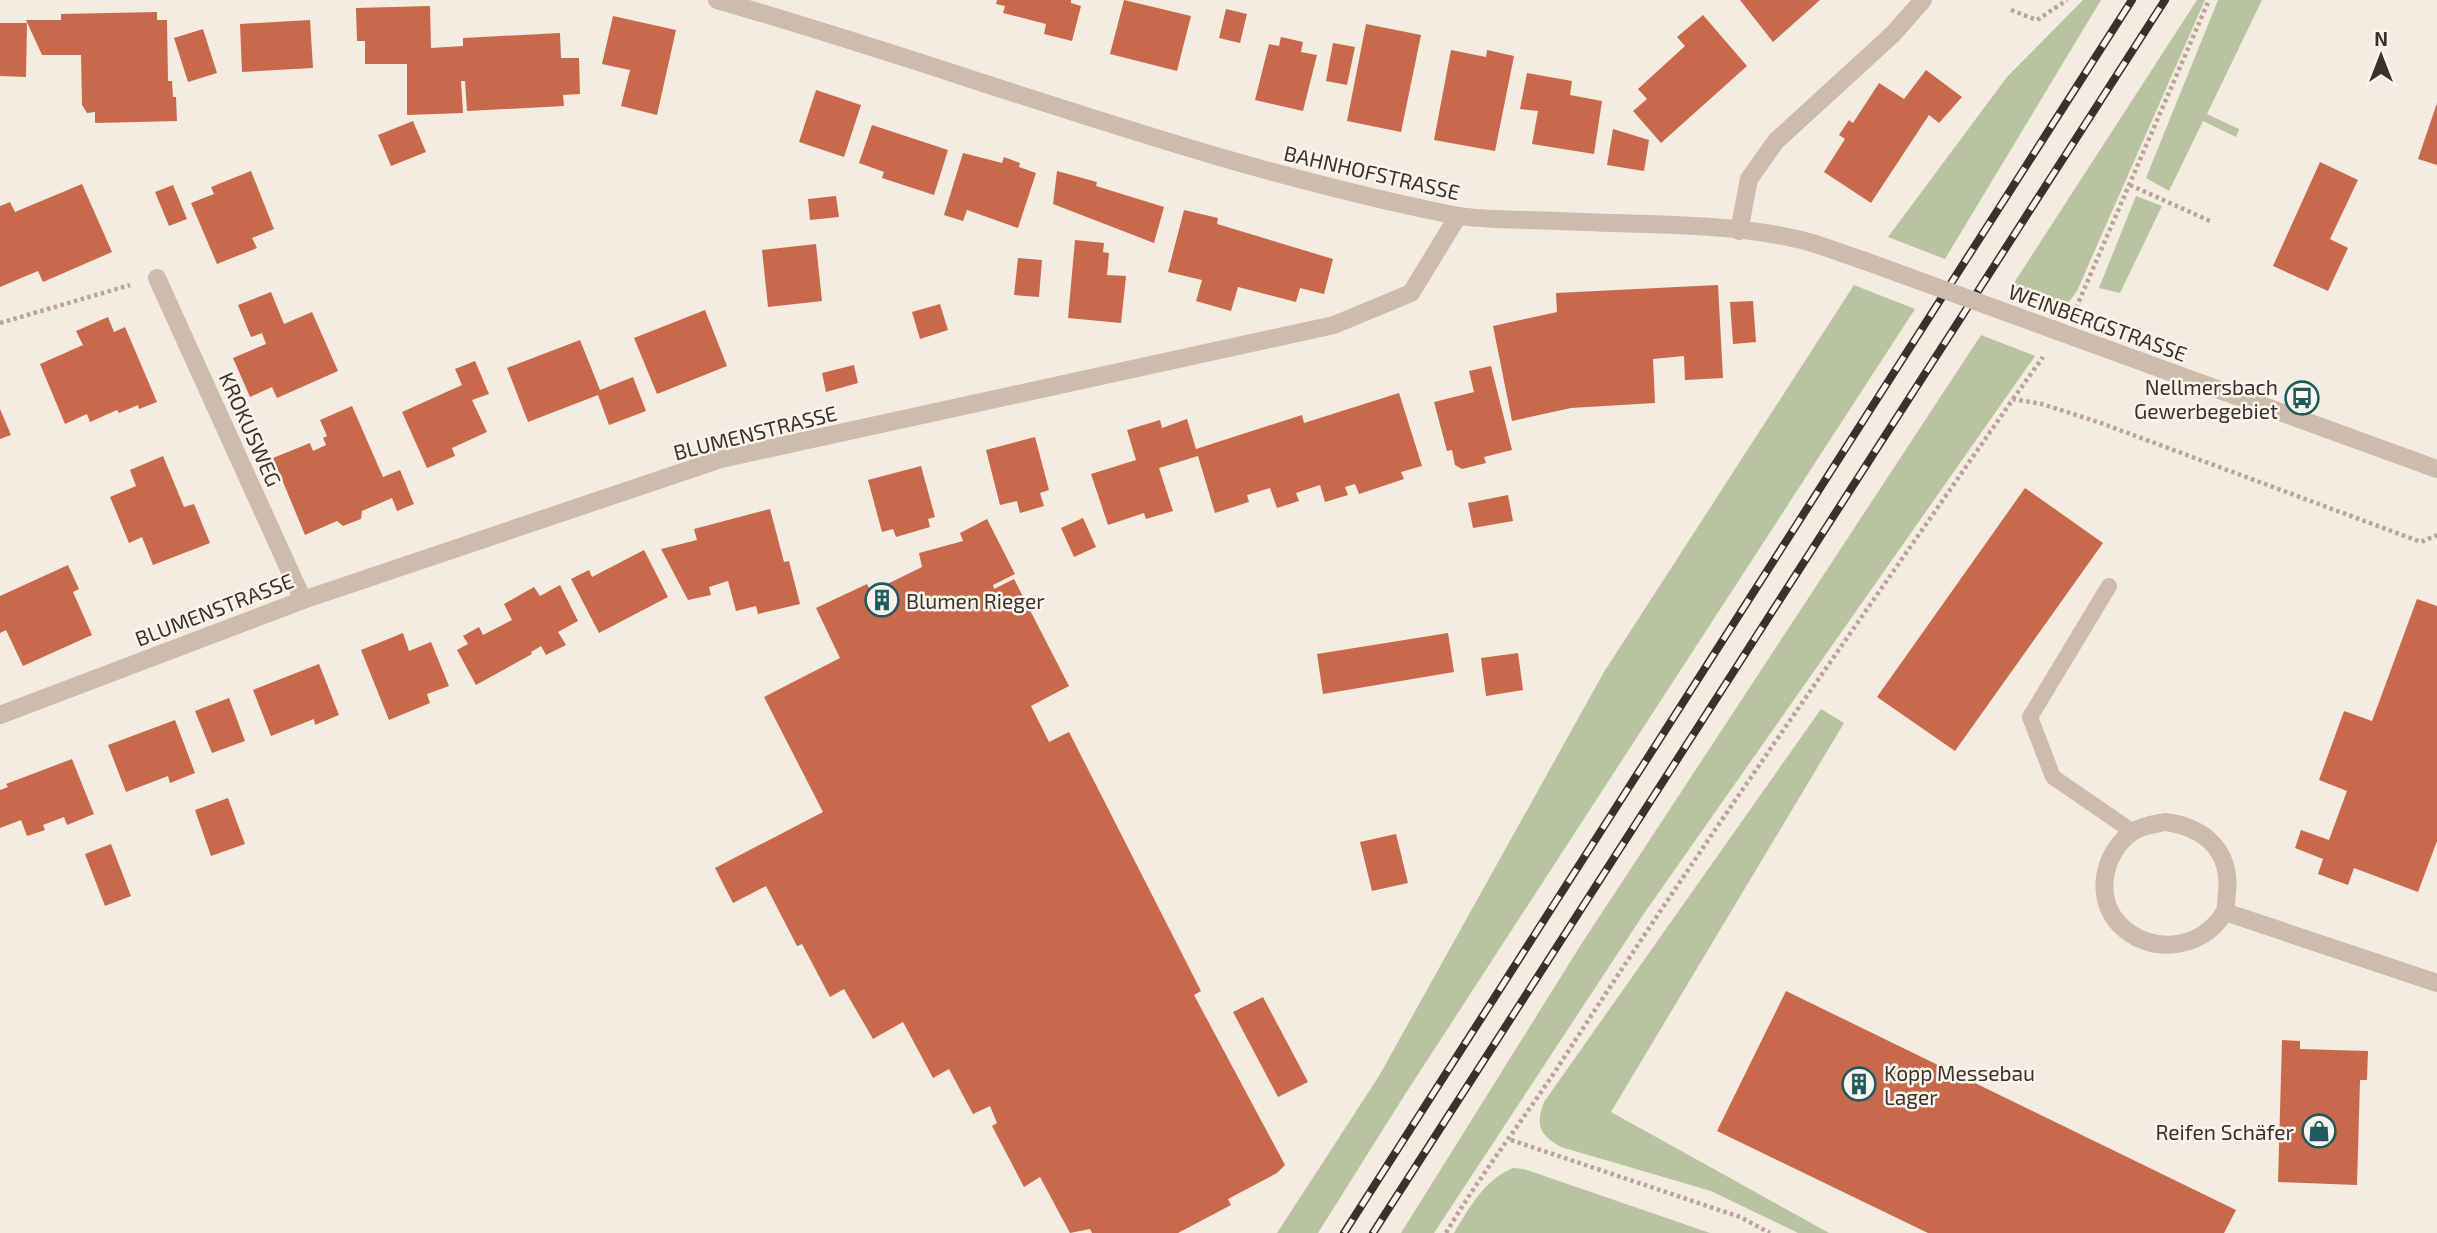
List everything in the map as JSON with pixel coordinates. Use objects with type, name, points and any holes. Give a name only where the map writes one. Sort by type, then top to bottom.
[{"type":"street","name":"BAHNHOFSTRASSE","points":[[716,0],[827,32],[1005,91],[1255,168],[1458,216],[1739,231]]},
{"type":"street","points":[[1739,231],[1749,179],[1776,141],[1892,34],[1923,0]]},
{"type":"street","name":"BLUMENSTRASSE","points":[[0,715],[303,600],[721,459],[1334,325],[1412,293],[1458,216]]},
{"type":"street","name":"WEINBERGSTRASSE","points":[[1739,231],[1798,239],[1865,261],[2437,469]]},
{"type":"street","name":"KROKUSWEG","points":[[157,278],[303,600]]},
{"type":"street","points":[[2165,822],[2186,825],[2203,834],[2218,850],[2228,878],[2225,912],[2208,931],[2189,942],[2160,946],[2138,940],[2117,923],[2107,904],[2104,880],[2109,858],[2133,832],[2165,822]]},
{"type":"street","points":[[2225,912],[2437,983]]},
{"type":"lane","points":[[2109,586],[2030,717],[2053,777],[2133,832]]},
{"type":"path","points":[[2011,10],[2037,20],[2067,0]]},
{"type":"path","points":[[2075,310],[2209,0]]},
{"type":"path","points":[[2130,185],[2210,221]]},
{"type":"path","points":[[0,323],[157,278]]},
{"type":"path","points":[[1446,1233],[1476,1181],[1511,1140],[1672,890],[2013,399],[2056,330]]},
{"type":"path","points":[[2013,399],[2042,404],[2098,422],[2421,542],[2437,536]]},
{"type":"path","points":[[1511,1140],[1740,1217],[1770,1233]]},
{"type":"green space","points":[[2083,0],[2101,0],[1945,259],[1888,237],[2007,77]]},
{"type":"green space","points":[[2197,0],[2205,0],[2077,291],[2065,307],[2012,286]]},
{"type":"green space","points":[[2218,0],[2262,0],[2207,114],[2239,129],[2236,137],[2203,121],[2169,191],[2146,178]]},
{"type":"green space","points":[[2136,196],[2162,206],[2120,293],[2099,288]]},
{"type":"green space","points":[[1854,285],[1915,309],[1404,1096],[1318,1233],[1277,1233],[1379,1076],[1604,672]]},
{"type":"green space","points":[[1981,335],[2035,356],[1643,915],[1434,1233],[1401,1233],[1582,943]]},
{"type":"green space","points":[[1821,709],[1844,723],[1611,1112],[1829,1233],[1798,1233],[1711,1191],[1561,1147],[1544,1134],[1540,1117],[1544,1102]]},
{"type":"green space","points":[[1513,1168],[1524,1169],[1710,1233],[1454,1233],[1486,1187]]},
{"type":"building","points":[[997,0],[1071,0],[1071,3],[1081,6],[1072,41],[1044,34],[1046,24],[1003,13],[1005,6],[996,4]]},
{"type":"building","points":[[1124,0],[1191,16],[1177,71],[1110,54]]},
{"type":"building","points":[[1740,0],[1820,0],[1773,42]]},
{"type":"building","points":[[430,6],[431,48],[463,46],[463,38],[560,33],[561,58],[579,58],[580,94],[563,95],[564,106],[467,111],[465,81],[461,81],[463,113],[407,115],[407,64],[365,64],[365,41],[357,41],[356,8]]},
{"type":"building","points":[[1226,9],[1247,14],[1240,43],[1219,38]]},
{"type":"building","points":[[157,12],[157,20],[167,20],[168,81],[172,81],[173,97],[176,97],[177,121],[95,123],[95,112],[87,113],[82,105],[81,55],[42,55],[26,20],[61,20],[61,14]]},
{"type":"building","points":[[1703,15],[1747,66],[1661,143],[1633,111],[1647,99],[1638,89],[1685,46],[1677,37]]},
{"type":"building","points":[[613,16],[676,30],[657,115],[621,106],[630,70],[602,64]]},
{"type":"building","points":[[310,20],[313,68],[242,72],[240,24]]},
{"type":"building","points":[[0,23],[27,23],[26,77],[0,76]]},
{"type":"building","points":[[1366,24],[1421,35],[1401,132],[1347,121]]},
{"type":"building","points":[[203,29],[217,73],[188,82],[174,38]]},
{"type":"building","points":[[1281,37],[1303,42],[1301,52],[1317,55],[1303,111],[1255,100],[1269,44],[1279,46]]},
{"type":"building","points":[[1333,43],[1355,47],[1347,85],[1326,81]]},
{"type":"building","points":[[1451,50],[1486,57],[1487,50],[1514,56],[1495,151],[1434,140]]},
{"type":"building","points":[[1926,70],[1962,97],[1939,123],[1929,115],[1871,203],[1824,172],[1845,139],[1839,135],[1849,120],[1853,123],[1879,83],[1904,99]]},
{"type":"building","points":[[1527,73],[1572,81],[1570,95],[1602,101],[1594,154],[1532,144],[1538,111],[1520,109]]},
{"type":"building","points":[[816,90],[861,105],[844,157],[799,142]]},
{"type":"building","points":[[2437,103],[2437,165],[2418,159]]},
{"type":"building","points":[[413,121],[426,152],[391,166],[378,135]]},
{"type":"building","points":[[872,125],[948,150],[934,195],[882,178],[884,172],[859,163]]},
{"type":"building","points":[[1613,129],[1649,140],[1644,171],[1607,165]]},
{"type":"building","points":[[963,153],[1002,163],[1004,157],[1020,163],[1019,167],[1036,173],[1018,228],[967,210],[963,221],[944,215]]},
{"type":"building","points":[[2320,162],[2358,180],[2330,239],[2348,248],[2328,291],[2273,266]]},
{"type":"building","points":[[251,171],[274,229],[252,238],[257,248],[217,264],[191,203],[214,194],[211,187]]},
{"type":"building","points":[[1057,171],[1097,182],[1096,186],[1164,207],[1154,243],[1053,204]]},
{"type":"building","points":[[82,184],[112,252],[43,282],[38,271],[0,287],[0,206],[10,202],[15,212]]},
{"type":"building","points":[[173,185],[187,219],[169,226],[155,192]]},
{"type":"building","points":[[836,196],[839,217],[810,220],[808,199]]},
{"type":"building","points":[[1184,210],[1218,218],[1217,224],[1333,259],[1324,294],[1300,288],[1296,302],[1238,287],[1231,311],[1196,301],[1202,280],[1168,272]]},
{"type":"building","points":[[1075,240],[1104,243],[1103,252],[1109,253],[1107,275],[1126,276],[1121,323],[1068,318]]},
{"type":"building","points":[[816,244],[822,301],[768,307],[762,250]]},
{"type":"building","points":[[1018,258],[1042,260],[1039,297],[1014,295]]},
{"type":"building","points":[[1718,285],[1723,378],[1685,380],[1684,356],[1653,359],[1655,403],[1571,408],[1512,421],[1493,326],[1557,312],[1556,293]]},
{"type":"building","points":[[271,292],[284,324],[312,312],[338,371],[277,398],[272,387],[250,397],[233,358],[266,344],[262,333],[251,337],[238,305]]},
{"type":"building","points":[[1753,301],[1756,342],[1733,344],[1730,302]]},
{"type":"building","points":[[940,304],[948,330],[920,339],[912,312]]},
{"type":"building","points":[[705,310],[727,366],[657,394],[634,338]]},
{"type":"building","points":[[108,317],[114,332],[125,327],[157,402],[139,409],[138,405],[119,413],[117,410],[90,422],[87,414],[65,424],[40,364],[83,345],[76,331]]},
{"type":"building","points":[[580,340],[600,390],[633,377],[646,411],[609,425],[598,395],[528,422],[507,368]]},
{"type":"building","points":[[475,361],[489,394],[472,400],[487,432],[452,448],[455,456],[427,468],[402,412],[462,385],[455,369]]},
{"type":"building","points":[[854,365],[858,383],[826,392],[822,373]]},
{"type":"building","points":[[1491,366],[1512,450],[1484,457],[1486,463],[1462,469],[1455,465],[1452,450],[1447,451],[1434,402],[1474,392],[1469,371]]},
{"type":"building","points":[[1399,393],[1422,466],[1401,472],[1404,479],[1359,494],[1355,484],[1345,487],[1348,495],[1325,502],[1320,485],[1296,493],[1299,501],[1277,508],[1270,488],[1247,495],[1249,502],[1215,513],[1198,456],[1159,468],[1173,511],[1146,519],[1144,513],[1108,525],[1091,474],[1136,460],[1127,430],[1160,420],[1162,428],[1187,419],[1196,449],[1302,415],[1304,423]]},
{"type":"building","points":[[352,406],[383,477],[400,470],[414,504],[397,511],[392,498],[362,511],[361,519],[343,526],[337,521],[305,535],[273,458],[310,443],[313,451],[326,445],[323,438],[327,436],[320,420]]},
{"type":"building","points":[[0,409],[11,435],[0,439]]},
{"type":"building","points":[[1035,437],[1049,490],[1040,493],[1044,506],[1020,513],[1017,501],[1000,505],[986,450]]},
{"type":"building","points":[[163,456],[184,507],[194,504],[210,543],[153,565],[142,537],[129,543],[110,497],[136,486],[130,470]]},
{"type":"building","points":[[921,466],[935,517],[928,519],[930,527],[896,537],[893,529],[882,532],[868,480]]},
{"type":"building","points":[[2025,488],[2103,543],[1955,751],[1877,697]]},
{"type":"building","points":[[1508,495],[1513,521],[1473,528],[1468,503]]},
{"type":"building","points":[[770,509],[784,562],[789,561],[800,604],[758,614],[756,606],[736,611],[728,581],[709,587],[711,595],[688,600],[661,549],[697,540],[694,529]]},
{"type":"building","points":[[1083,518],[1096,547],[1074,557],[1061,528]]},
{"type":"building","points":[[987,519],[1015,574],[993,585],[994,589],[1014,579],[1069,686],[1031,706],[1049,742],[1069,732],[1201,991],[1194,995],[1285,1165],[1277,1173],[1228,1199],[1231,1205],[1178,1233],[1092,1233],[1090,1229],[1070,1233],[1040,1177],[1024,1187],[992,1126],[997,1123],[990,1106],[973,1114],[949,1069],[933,1078],[903,1022],[873,1039],[844,989],[830,997],[802,944],[797,946],[766,886],[733,903],[715,868],[823,812],[764,697],[840,658],[816,608],[867,584],[871,592],[922,567],[919,553],[963,541],[960,533]]},
{"type":"building","points":[[644,550],[668,597],[599,633],[571,579],[589,570],[592,577]]},
{"type":"building","points":[[68,565],[79,589],[73,592],[92,635],[23,666],[6,630],[0,633],[0,596]]},
{"type":"building","points":[[560,585],[578,621],[558,632],[566,645],[546,655],[541,646],[531,652],[532,654],[476,685],[457,650],[468,644],[463,636],[479,627],[483,635],[512,620],[504,604],[534,587],[540,596]]},
{"type":"building","points":[[2417,599],[2437,606],[2437,841],[2418,892],[2354,868],[2348,885],[2318,874],[2323,859],[2295,848],[2301,830],[2329,840],[2347,791],[2319,780],[2344,711],[2372,721]]},
{"type":"building","points":[[403,633],[409,651],[431,642],[449,686],[427,694],[430,703],[389,720],[361,650]]},
{"type":"building","points":[[1448,633],[1454,672],[1323,694],[1317,654]]},
{"type":"building","points":[[1518,653],[1523,690],[1486,696],[1481,658]]},
{"type":"building","points":[[319,664],[339,715],[315,725],[314,719],[271,736],[253,690]]},
{"type":"building","points":[[229,698],[245,741],[212,753],[195,711]]},
{"type":"building","points":[[175,720],[195,773],[170,783],[168,776],[126,792],[108,745]]},
{"type":"building","points":[[72,759],[94,814],[67,825],[64,817],[43,825],[45,830],[27,836],[21,820],[0,828],[0,790],[8,787],[6,784]]},
{"type":"building","points":[[228,798],[245,844],[211,856],[195,810]]},
{"type":"building","points":[[1396,834],[1408,883],[1372,891],[1360,842]]},
{"type":"building","points":[[111,844],[131,896],[105,906],[85,854]]},
{"type":"building","name":"Kopp Messebau Lager","points":[[1786,991],[2236,1210],[2224,1233],[1928,1233],[1717,1131]]},
{"type":"building","points":[[1263,997],[1308,1082],[1278,1097],[1233,1012]]},
{"type":"building","name":"Reifen Schäfer","points":[[2282,1040],[2300,1041],[2300,1049],[2368,1051],[2367,1080],[2360,1080],[2357,1185],[2278,1182]]},
{"type":"railway","points":[[1344,1233],[2132,0]]},
{"type":"railway","points":[[1373,1233],[2165,0]]},
{"type":"place","name":"Nellmersbach Gewerbegebiet","points":[[2302,398]]},
{"type":"place","name":"Blumen Rieger","points":[[882,600]]},
{"type":"place","name":"Kopp Messebau Lager","points":[[1859,1084]]},
{"type":"place","name":"Reifen Schäfer","points":[[2319,1131]]}]
